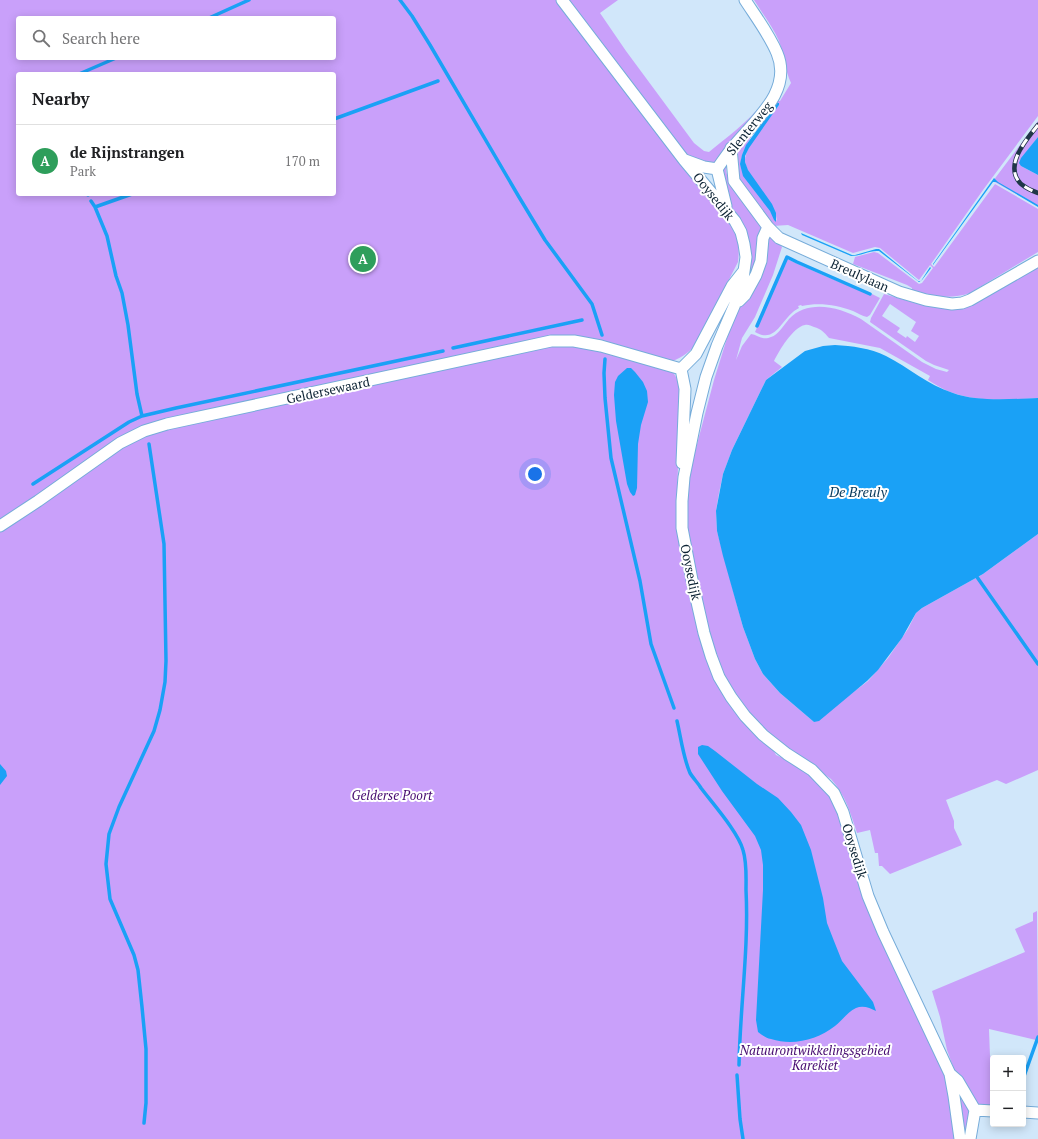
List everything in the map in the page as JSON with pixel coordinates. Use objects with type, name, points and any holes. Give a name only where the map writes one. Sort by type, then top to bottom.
[{"type":"street","name":"Ooysedijk","points":[[562,0],[684,160],[736,221],[741,232],[746,257],[742,286],[706,377],[684,477],[682,528],[704,633],[711,656],[720,677],[731,697],[745,716],[763,735],[787,754],[812,770],[834,793],[843,812],[868,896],[883,932],[950,1074],[960,1139]]},
{"type":"street","name":"Slenterweg","points":[[717,169],[731,148],[774,98],[780,82],[781,66],[778,54],[746,0]]},
{"type":"street","name":"Breulylaan","points":[[731,148],[734,181],[768,227],[779,238],[894,290],[926,300],[952,304],[962,303],[970,300],[1038,261]]},
{"type":"street","points":[[684,160],[704,167],[717,169],[727,210]]},
{"type":"street","points":[[735,304],[745,295],[756,276],[761,261],[763,238],[768,227]]},
{"type":"street","points":[[684,477],[682,463],[685,389],[681,369],[696,354],[732,286],[744,270]]},
{"type":"street","name":"Geldersewaard","points":[[0,526],[120,443],[144,431],[167,424],[551,341],[574,341],[601,346],[681,369]]},
{"type":"street","points":[[950,1074],[958,1081],[974,1110],[970,1139]]},
{"type":"street","points":[[974,1110],[990,1111]]},
{"type":"street","points":[[1026,1112],[1038,1113]]},
{"type":"green space","name":"Gelderse Poort","points":[[0,0],[559,0],[723,210],[736,235],[739,254],[738,262],[696,344],[683,356],[668,363],[681,386],[677,495],[703,647],[776,755],[790,761],[814,778],[834,801],[944,1074],[951,1104],[956,1139],[0,1139]]},
{"type":"green space","points":[[566,0],[618,0],[600,13],[694,143],[704,151],[709,152],[742,125],[764,102],[771,90],[775,77],[775,64],[771,51],[759,30],[760,28],[773,51],[777,63],[778,76],[773,94],[761,111],[716,163],[712,165],[703,165],[698,163],[689,158],[678,148]]},
{"type":"green space","points":[[754,0],[1038,0],[1038,116],[983,190],[931,264],[934,267],[935,266],[995,184],[1038,209],[1038,252],[970,293],[953,297],[942,297],[924,293],[922,295],[912,291],[912,288],[907,285],[853,264],[855,257],[874,252],[878,253],[919,284],[922,283],[933,268],[930,265],[919,280],[880,248],[875,247],[853,253],[788,225],[773,226],[740,184],[735,155],[737,149],[776,101],[780,101],[791,83],[777,36]],"holes":[[[777,103],[779,103],[748,149],[745,162],[751,176],[773,207],[777,221],[741,167],[741,159],[748,142],[754,133]]]},
{"type":"green space","points":[[1038,121],[1038,137],[1022,158],[1021,166],[1038,175],[1038,206],[993,181]]},
{"type":"green space","points":[[729,158],[726,170],[733,187],[750,210],[782,247],[773,275],[755,317],[742,338],[736,360],[742,346],[751,334],[763,338],[774,336],[789,319],[797,313],[814,307],[824,307],[834,308],[861,319],[922,362],[936,369],[947,372],[949,370],[926,361],[870,322],[884,294],[914,303],[935,307],[965,307],[985,298],[1038,267],[1038,398],[1006,400],[984,399],[953,393],[928,380],[930,376],[880,348],[829,338],[819,329],[805,325],[800,327],[791,335],[776,357],[774,361],[782,367],[766,380],[732,450],[723,474],[716,511],[717,531],[743,627],[755,659],[763,674],[780,693],[814,722],[868,681],[888,658],[908,629],[916,613],[922,608],[983,574],[1038,534],[1038,770],[1006,784],[997,780],[946,800],[954,821],[954,828],[962,845],[890,874],[882,866],[879,866],[878,853],[875,853],[870,830],[857,833],[844,798],[831,779],[766,733],[749,716],[729,687],[710,643],[690,553],[686,510],[691,467],[714,380],[749,275],[751,253],[749,242],[730,204],[722,171]],"holes":[[[890,304],[916,322],[911,331],[919,336],[915,342],[907,336],[906,338],[897,332],[900,328],[882,316]]]},
{"type":"green space","points":[[787,259],[880,298],[870,315],[867,317],[847,309],[834,306],[821,304],[801,305],[798,306],[799,308],[788,317],[779,328],[769,335],[763,335],[755,332]]},
{"type":"green space","points":[[1037,911],[1038,1036],[1036,1040],[989,1029],[990,1106],[984,1107],[976,1104],[955,1072],[947,1050],[940,1017],[932,991],[1025,952],[1015,929],[1033,921],[1033,913]]},
{"type":"green space","points":[[958,1090],[970,1106],[964,1138]]},
{"type":"water","points":[[777,103],[779,103],[779,105],[745,156],[745,162],[748,170],[772,204],[776,213],[776,222],[770,211],[743,176],[740,164],[746,145]]},
{"type":"water","points":[[1038,137],[1038,175],[1021,166],[1019,163],[1021,158]]},
{"type":"water","points":[[994,178],[998,182],[1038,205],[1038,207],[996,182],[993,182],[933,265],[933,264]]},
{"type":"water","points":[[801,233],[852,255],[879,249],[918,281],[920,281],[919,282],[879,251],[872,251],[851,256],[802,235]]},
{"type":"water","points":[[930,267],[931,268],[921,280]]},
{"type":"water","name":"De Breuly","points":[[835,345],[861,348],[880,353],[944,390],[962,396],[984,399],[1038,398],[1038,534],[983,574],[922,608],[916,613],[902,638],[878,670],[819,721],[814,722],[780,693],[763,674],[755,659],[743,627],[723,556],[717,531],[716,511],[723,474],[732,450],[766,380],[805,351],[823,346]]},
{"type":"water","points":[[627,368],[631,368],[643,382],[647,391],[648,402],[641,425],[638,444],[637,488],[635,495],[633,496],[627,484],[616,421],[614,395],[615,382],[618,376]]},
{"type":"water","points":[[702,745],[708,746],[757,784],[778,798],[801,825],[811,850],[823,898],[827,923],[842,961],[873,1002],[876,1011],[864,1007],[856,1008],[828,1031],[813,1038],[796,1042],[779,1041],[767,1038],[758,1032],[756,1020],[763,890],[763,865],[761,850],[755,836],[722,791],[698,754],[698,747]]},
{"type":"water","points":[[0,764],[6,771],[7,776],[0,785]]},
{"type":"waterway","points":[[213,16],[249,0]]},
{"type":"waterway","points":[[400,0],[430,45],[545,240],[592,304],[602,335]]},
{"type":"waterway","points":[[84,72],[111,60]]},
{"type":"waterway","points":[[336,118],[438,81]]},
{"type":"waterway","points":[[95,207],[126,196]]},
{"type":"waterway","points":[[91,201],[107,236],[116,276],[122,293],[128,325],[137,394],[142,416],[443,351]]},
{"type":"waterway","points":[[757,326],[787,257],[870,294]]},
{"type":"waterway","points":[[453,348],[582,320]]},
{"type":"waterway","points":[[605,359],[605,398],[611,458],[640,581],[651,644],[674,708]]},
{"type":"waterway","points":[[33,484],[129,422],[142,416]]},
{"type":"waterway","points":[[144,1123],[146,1103],[146,1049],[138,970],[134,955],[110,899],[106,864],[109,834],[119,807],[154,731],[160,710],[165,682],[164,544],[149,444]]},
{"type":"waterway","points":[[977,577],[1038,664]]},
{"type":"waterway","points":[[677,721],[684,754],[690,773],[731,827],[743,850],[745,860],[747,912],[739,1065]]},
{"type":"waterway","points":[[1026,1071],[1038,1037]]},
{"type":"waterway","points":[[737,1075],[743,1139]]},
{"type":"railway","points":[[1038,125],[1018,153],[1014,169],[1016,177],[1021,184],[1038,193]]},
{"type":"place","name":"de Rijnstrangen","points":[[363,259]]},
{"type":"park label","name":"Natuurontwikkelingsgebied Karekiet","points":[[815,1058]]}]
